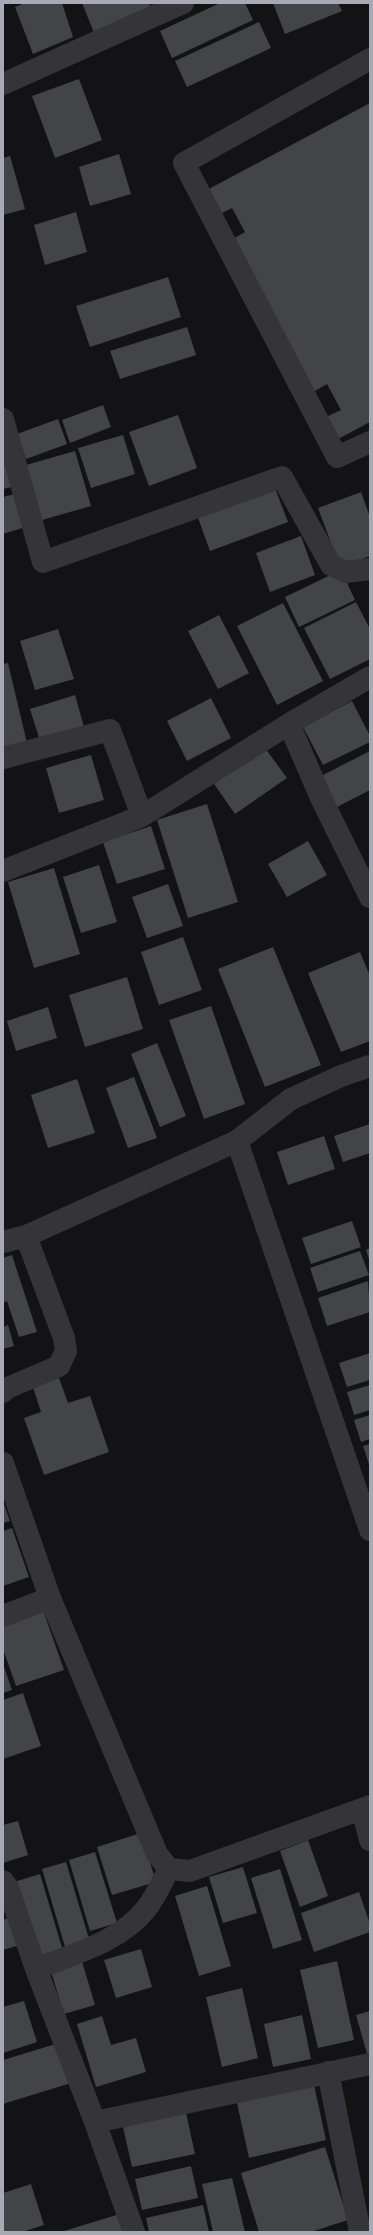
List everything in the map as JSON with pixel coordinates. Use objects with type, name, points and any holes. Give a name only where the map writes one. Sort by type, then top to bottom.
[{"type":"street","points":[[3,84],[183,3]]},
{"type":"street","points":[[370,59],[184,163],[337,457],[370,442]]},
{"type":"street","points":[[3,419],[43,562],[282,477],[331,565],[346,572],[370,569]]},
{"type":"street","points":[[3,872],[142,816],[289,724],[370,677]]},
{"type":"street","points":[[289,724],[322,800],[370,897]]},
{"type":"street","points":[[3,758],[110,730],[142,816]]},
{"type":"street","points":[[3,1242],[26,1236],[237,1141],[291,1099],[341,1076],[370,1066]]},
{"type":"street","points":[[237,1141],[370,1530]]},
{"type":"street","points":[[3,1392],[6,1389],[59,1366],[66,1351],[64,1338],[26,1236]]},
{"type":"street","points":[[3,1463],[50,1598],[157,1854],[169,1869],[190,1871],[366,1808],[370,1840]]},
{"type":"street","points":[[3,1616],[50,1598]]},
{"type":"street","points":[[36,1969],[112,1937],[130,1926],[147,1909],[169,1869]]},
{"type":"street","points":[[3,1881],[8,1888],[36,1969],[95,2122],[134,2232]]},
{"type":"street","points":[[95,2122],[370,2064]]},
{"type":"street","points":[[328,2072],[360,2232]]},
{"type":"building","points":[[25,3],[62,3],[73,37],[33,54],[15,7]]},
{"type":"building","points":[[82,3],[149,3],[153,12],[95,35]]},
{"type":"building","points":[[220,3],[245,3],[253,20],[172,58],[160,31]]},
{"type":"building","points":[[273,3],[338,3],[342,11],[285,34]]},
{"type":"building","points":[[259,22],[271,48],[187,87],[175,61]]},
{"type":"building","points":[[79,79],[102,140],[55,158],[32,96]]},
{"type":"building","points":[[370,103],[370,422],[338,439],[326,417],[341,410],[327,384],[313,392],[233,239],[245,232],[232,208],[220,214],[207,190]]},
{"type":"building","points":[[119,154],[131,194],[90,206],[79,167]]},
{"type":"building","points":[[10,156],[25,209],[3,215],[3,158]]},
{"type":"building","points":[[76,212],[87,252],[45,265],[34,225]]},
{"type":"building","points":[[168,277],[181,317],[90,347],[76,306]]},
{"type":"building","points":[[187,327],[196,355],[120,379],[110,351]]},
{"type":"building","points":[[103,405],[111,427],[70,443],[62,420]]},
{"type":"building","points":[[178,415],[197,468],[149,486],[129,432]]},
{"type":"building","points":[[58,419],[67,444],[26,459],[17,434]]},
{"type":"building","points":[[123,435],[135,474],[91,488],[78,448]]},
{"type":"building","points":[[75,451],[91,506],[35,522],[19,467]]},
{"type":"building","points":[[3,454],[20,485],[3,489]]},
{"type":"building","points":[[273,483],[288,522],[210,551],[196,512]]},
{"type":"building","points":[[361,492],[370,517],[370,556],[340,567],[318,508]]},
{"type":"building","points":[[19,493],[29,526],[3,534],[3,497]]},
{"type":"building","points":[[301,536],[315,575],[270,592],[256,553]]},
{"type":"building","points":[[341,570],[355,600],[299,627],[285,597]]},
{"type":"building","points":[[356,602],[370,629],[370,659],[330,679],[304,628]]},
{"type":"building","points":[[283,603],[323,681],[277,705],[237,626]]},
{"type":"building","points":[[219,615],[249,673],[218,689],[188,631]]},
{"type":"building","points":[[58,629],[74,679],[35,690],[20,641]]},
{"type":"building","points":[[8,663],[27,743],[3,748],[3,664]]},
{"type":"building","points":[[75,695],[84,727],[40,741],[30,709]]},
{"type":"building","points":[[211,698],[231,738],[187,761],[167,721]]},
{"type":"building","points":[[352,701],[370,736],[370,742],[323,765],[303,727]]},
{"type":"building","points":[[265,748],[287,778],[235,814],[214,784]]},
{"type":"building","points":[[370,751],[370,790],[337,807],[321,776]]},
{"type":"building","points":[[91,755],[104,800],[59,813],[46,768]]},
{"type":"building","points":[[207,804],[238,902],[188,918],[157,820]]},
{"type":"building","points":[[151,826],[165,869],[117,884],[103,842]]},
{"type":"building","points":[[308,841],[327,875],[287,897],[268,864]]},
{"type":"building","points":[[99,865],[117,922],[81,933],[63,877]]},
{"type":"building","points":[[54,868],[80,954],[34,968],[8,882]]},
{"type":"building","points":[[168,884],[183,926],[147,938],[132,897]]},
{"type":"building","points":[[183,937],[202,990],[159,1005],[141,952]]},
{"type":"building","points":[[273,947],[321,1065],[265,1087],[218,969]]},
{"type":"building","points":[[360,952],[370,976],[370,1041],[341,1052],[308,973]]},
{"type":"building","points":[[127,977],[143,1029],[85,1047],[69,995]]},
{"type":"building","points":[[211,1006],[245,1104],[204,1119],[169,1020]]},
{"type":"building","points":[[48,1007],[57,1038],[16,1051],[7,1021]]},
{"type":"building","points":[[157,1043],[186,1116],[160,1127],[131,1054]]},
{"type":"building","points":[[134,1077],[157,1138],[128,1148],[106,1088]]},
{"type":"building","points":[[77,1079],[95,1133],[48,1148],[31,1095]]},
{"type":"building","points":[[370,1124],[370,1153],[343,1162],[334,1136]]},
{"type":"building","points":[[324,1136],[335,1169],[288,1185],[277,1152]]},
{"type":"building","points":[[352,1221],[361,1247],[311,1264],[302,1238]]},
{"type":"building","points":[[370,1248],[370,1262],[366,1250]]},
{"type":"building","points":[[360,1251],[369,1275],[318,1292],[310,1268]]},
{"type":"building","points":[[12,1255],[37,1332],[19,1337],[7,1301],[3,1303],[3,1258]]},
{"type":"building","points":[[368,1281],[370,1312],[327,1326],[318,1298]]},
{"type":"building","points":[[8,1325],[14,1346],[3,1349],[3,1327]]},
{"type":"building","points":[[370,1353],[370,1380],[347,1387],[339,1363]]},
{"type":"building","points":[[59,1378],[68,1403],[90,1396],[109,1452],[44,1475],[24,1418],[41,1412],[33,1387]]},
{"type":"building","points":[[370,1385],[370,1410],[354,1415],[347,1392]]},
{"type":"building","points":[[370,1415],[370,1439],[361,1442],[354,1420]]},
{"type":"building","points":[[370,1444],[370,1467],[363,1446]]},
{"type":"building","points":[[3,1501],[10,1521],[3,1523]]},
{"type":"building","points":[[12,1528],[29,1577],[3,1586],[3,1531]]},
{"type":"building","points":[[43,1610],[64,1670],[16,1686],[3,1649],[3,1624]]},
{"type":"building","points":[[3,1664],[12,1690],[3,1693]]},
{"type":"building","points":[[23,1693],[41,1746],[3,1759],[3,1700]]},
{"type":"building","points":[[18,1821],[28,1855],[3,1863],[3,1825]]},
{"type":"building","points":[[141,1833],[156,1882],[112,1895],[97,1847]]},
{"type":"building","points":[[308,1840],[328,1896],[300,1907],[280,1851]]},
{"type":"building","points":[[95,1852],[117,1923],[90,1931],[69,1860]]},
{"type":"building","points":[[66,1862],[89,1939],[65,1947],[42,1869]]},
{"type":"building","points":[[243,1867],[257,1913],[223,1923],[209,1877]]},
{"type":"building","points":[[280,1869],[302,1940],[273,1949],[251,1878]]},
{"type":"building","points":[[40,1874],[63,1951],[37,1959],[14,1882]]},
{"type":"building","points":[[207,1886],[231,1966],[199,1976],[175,1896]]},
{"type":"building","points":[[359,1892],[370,1924],[370,1932],[314,1952],[301,1913]]},
{"type":"building","points":[[14,1916],[23,1944],[3,1950],[3,1920]]},
{"type":"building","points":[[141,1949],[152,1987],[116,1998],[104,1960]]},
{"type":"building","points":[[81,1958],[95,2005],[64,2014],[50,1968]]},
{"type":"building","points":[[337,1961],[354,2040],[318,2048],[300,1970]]},
{"type":"building","points":[[242,1988],[258,2058],[222,2067],[206,1997]]},
{"type":"building","points":[[24,2001],[37,2042],[3,2053],[3,2007]]},
{"type":"building","points":[[370,2011],[370,2056],[368,2057],[356,2015]]},
{"type":"building","points":[[302,2015],[311,2059],[273,2067],[264,2024]]},
{"type":"building","points":[[102,2016],[111,2045],[136,2038],[146,2072],[96,2087],[77,2024]]},
{"type":"building","points":[[59,2043],[71,2083],[3,2104],[3,2060]]},
{"type":"building","points":[[314,2085],[326,2140],[249,2158],[237,2103]]},
{"type":"building","points":[[186,2113],[195,2154],[132,2167],[123,2127]]},
{"type":"building","points":[[325,2147],[348,2220],[311,2232],[259,2232],[241,2173]]},
{"type":"building","points":[[191,2166],[198,2198],[142,2210],[135,2179]]},
{"type":"building","points":[[232,2178],[245,2232],[213,2232],[202,2184]]},
{"type":"building","points":[[31,2184],[44,2225],[22,2232],[3,2232],[3,2193]]},
{"type":"building","points":[[203,2205],[209,2232],[149,2232],[146,2218]]},
{"type":"building","points":[[123,2213],[128,2232],[61,2232]]}]
